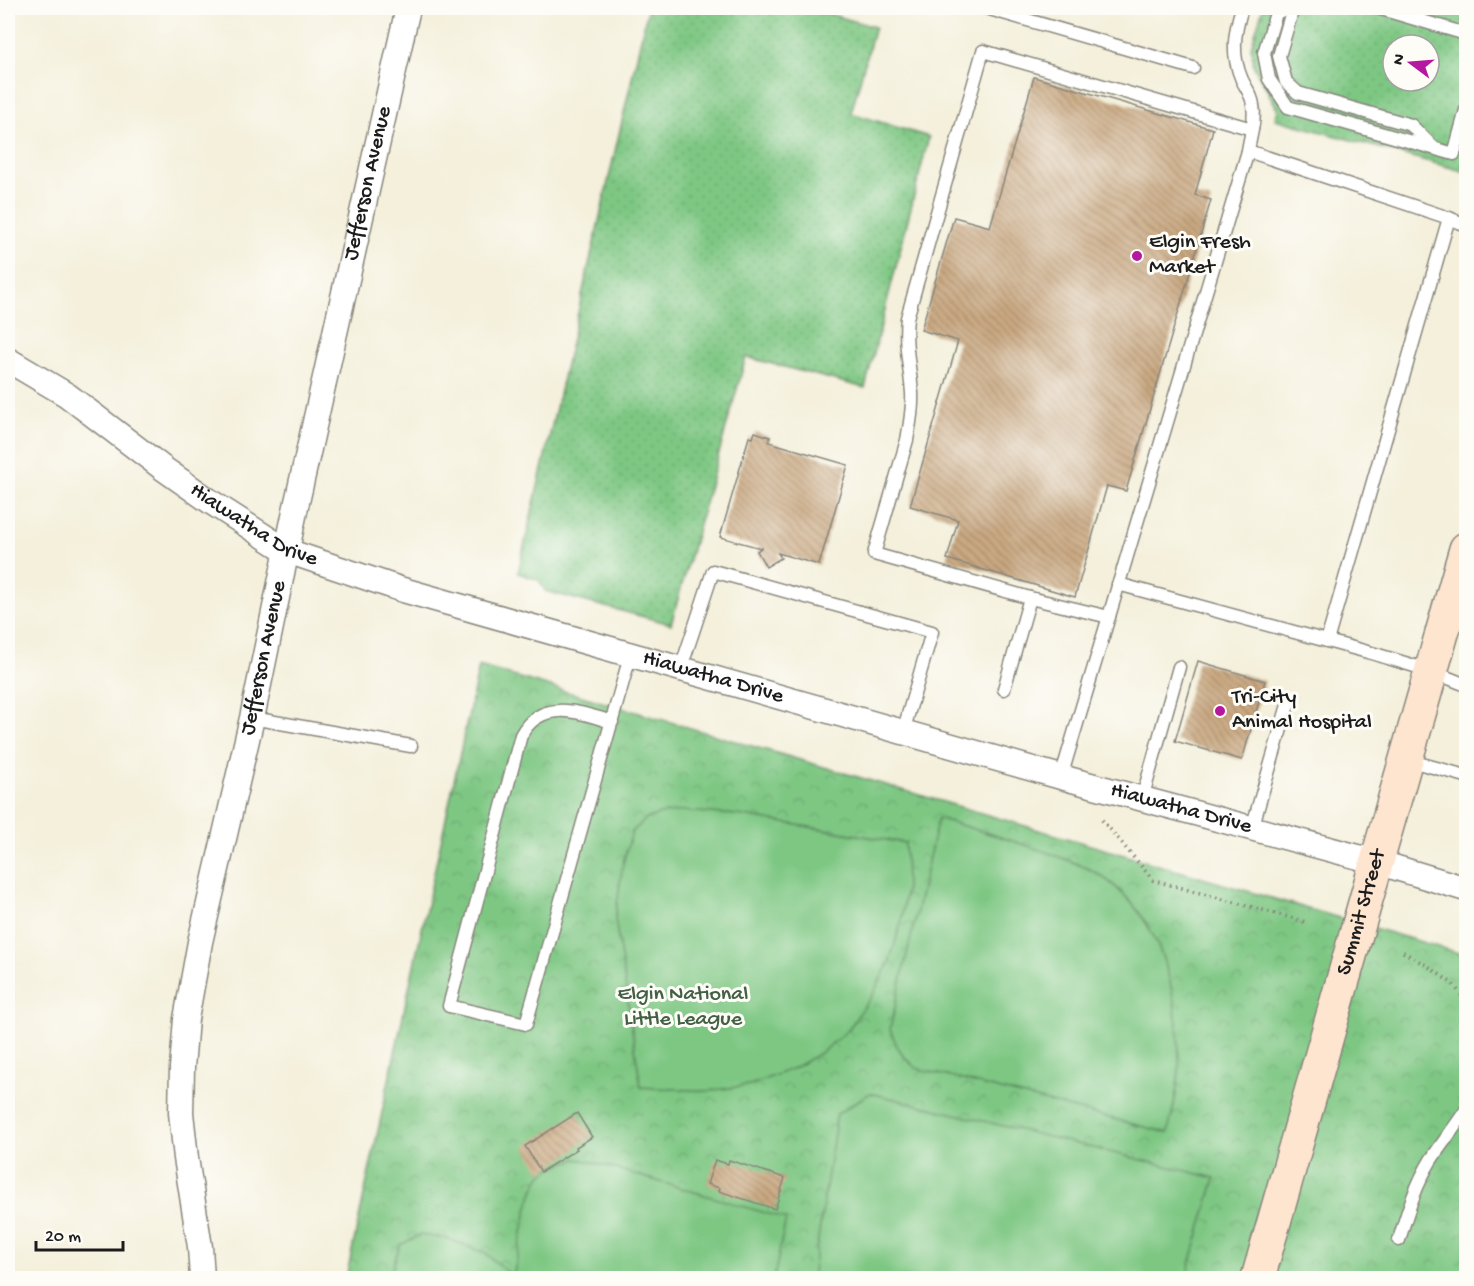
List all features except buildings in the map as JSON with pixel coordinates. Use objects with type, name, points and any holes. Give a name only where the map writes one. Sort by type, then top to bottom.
[{"type":"main road","name":"Summit Street","points":[[1258,1278],[1431,671],[1465,561]]},
{"type":"street","name":"Jefferson Avenue","points":[[202,1278],[200,1247],[182,1125],[181,1091],[186,1019],[200,942],[252,718],[408,8]]},
{"type":"street","name":"Hiawatha Drive","points":[[8,360],[67,395],[211,502],[287,551],[403,590],[1061,777],[1377,862],[1467,889]]},
{"type":"lane","points":[[986,8],[1193,68]]},
{"type":"lane","points":[[1061,777],[1248,151],[1254,110],[1252,98],[1242,80],[1234,52],[1235,32],[1242,8]]},
{"type":"lane","points":[[1287,8],[1276,14],[1264,53],[1269,79],[1288,107],[1454,154],[1467,110]]},
{"type":"lane","points":[[1293,8],[1279,56],[1287,82],[1298,93],[1411,125],[1434,149]]},
{"type":"lane","points":[[1378,8],[1467,34]]},
{"type":"lane","points":[[1109,617],[1030,598],[874,554],[910,424],[912,393],[905,342],[907,318],[983,51],[1251,129]]},
{"type":"lane","points":[[1248,151],[1467,225]]},
{"type":"lane","points":[[1327,641],[1449,218]]},
{"type":"lane","points":[[681,668],[713,571],[932,632],[903,732]]},
{"type":"lane","points":[[1118,584],[1375,654],[1467,685]]},
{"type":"lane","points":[[1004,689],[1030,598]]},
{"type":"lane","points":[[612,722],[575,712],[550,711],[526,726],[521,735],[449,1006],[526,1024],[612,722],[631,653]]},
{"type":"lane","points":[[1142,798],[1179,667]]},
{"type":"lane","points":[[1252,828],[1290,698]]},
{"type":"lane","points":[[252,718],[411,746]]},
{"type":"lane","points":[[1406,760],[1467,776]]},
{"type":"lane","points":[[1399,1240],[1420,1180],[1430,1161],[1467,1110]]},
{"type":"path","points":[[1102,819],[1153,880],[1306,922]]},
{"type":"path","points":[[1403,952],[1453,984],[1467,1000]]},
{"type":"green space","points":[[648,8],[808,8],[875,27],[851,113],[929,137],[865,388],[746,357],[671,624],[545,591],[539,580],[518,573]]},
{"type":"green space","points":[[1263,8],[1460,8],[1466,11],[1466,172],[1275,119],[1278,110],[1254,67],[1251,47]]},
{"type":"green space","name":"Elgin National Little League","points":[[479,666],[1466,955],[1466,1278],[346,1278]]},
{"type":"green space","points":[[683,811],[738,815],[905,843],[906,889],[901,923],[890,960],[873,994],[848,1030],[822,1052],[794,1068],[750,1085],[707,1091],[641,1087],[615,918],[623,863],[632,832],[646,819],[660,814]]},
{"type":"green space","points":[[938,818],[1023,844],[1088,868],[1117,888],[1136,908],[1151,931],[1162,956],[1175,1010],[1179,1074],[1168,1133],[916,1068],[903,1055],[890,1029]]},
{"type":"green space","points":[[870,1093],[1215,1178],[1186,1278],[812,1278],[837,1114]]},
{"type":"green space","points":[[576,1159],[786,1219],[774,1278],[389,1278],[400,1245],[420,1235],[448,1239],[485,1253],[513,1277],[524,1222],[537,1182],[550,1169]]},
{"type":"place","name":"Elgin Fresh Market","points":[[1137,256]]},
{"type":"place","name":"Tri-City Animal Hospital","points":[[1220,711]]}]
